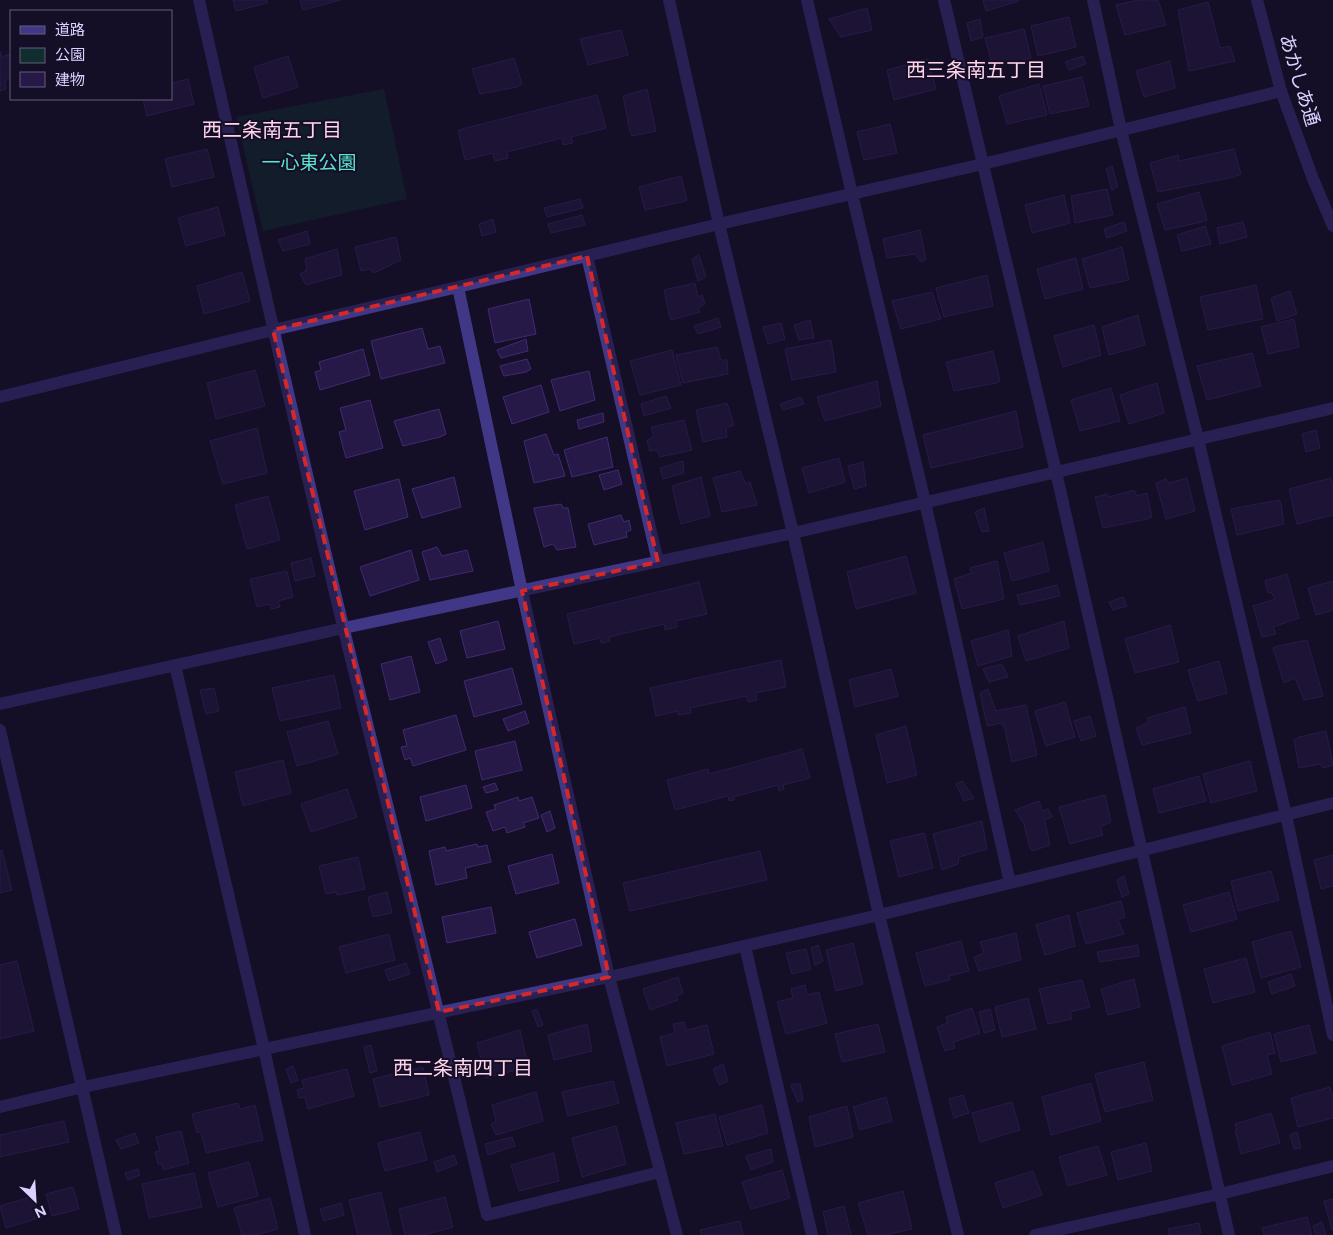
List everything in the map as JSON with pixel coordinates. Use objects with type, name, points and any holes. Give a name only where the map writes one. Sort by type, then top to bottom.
[{"type":"street","points":[[199,0],[273,330],[487,1214],[660,1172]]},
{"type":"street","points":[[669,0],[719,224],[793,533],[879,915],[958,1235]]},
{"type":"street","points":[[807,0],[925,502],[1010,883]]},
{"type":"street","points":[[944,0],[1056,472],[1229,1235]]},
{"type":"street","points":[[1093,0],[1122,130],[1198,439],[1286,815],[1333,1035]]},
{"type":"street","name":"あかしあ通","points":[[1257,0],[1281,91],[1313,179],[1333,226]]},
{"type":"street","points":[[0,397],[719,224],[983,164],[1281,91]]},
{"type":"street","points":[[587,256],[658,562]]},
{"type":"street","points":[[458,287],[522,591],[609,976],[677,1235]]},
{"type":"street","points":[[0,704],[344,628],[793,533],[1333,408]]},
{"type":"street","points":[[176,665],[305,1235]]},
{"type":"street","points":[[0,730],[116,1235]]},
{"type":"street","points":[[0,1107],[82,1087],[745,946],[1142,852],[1333,803]]},
{"type":"street","points":[[745,946],[812,1235]]},
{"type":"street","points":[[1035,1235],[1220,1194],[1333,1166]]},
{"type":"highlighted area","points":[[587,256],[658,562],[522,591],[609,977],[439,1012],[273,330]]},
{"type":"green space","name":"一心東公園","points":[[384,89],[407,199],[263,231],[236,117]]},
{"type":"building","points":[[233,0],[267,0],[267,3],[236,11]]},
{"type":"building","points":[[300,0],[341,0],[303,10]]},
{"type":"building","points":[[983,0],[1018,0],[1019,1],[986,11]]},
{"type":"building","points":[[1138,0],[1158,0],[1166,25],[1125,35],[1116,5]]},
{"type":"building","points":[[1208,2],[1220,48],[1230,46],[1235,61],[1189,71],[1178,10]]},
{"type":"building","points":[[867,8],[872,30],[841,37],[829,19]]},
{"type":"building","points":[[1069,17],[1076,47],[1038,56],[1031,26]]},
{"type":"building","points":[[980,19],[983,37],[971,41],[967,23]]},
{"type":"building","points":[[1024,29],[1031,58],[993,68],[985,38]]},
{"type":"building","points":[[621,30],[628,55],[588,65],[580,39]]},
{"type":"building","points":[[0,51],[2,57],[9,54],[10,78],[5,81],[6,89],[0,91]]},
{"type":"building","points":[[288,56],[298,87],[263,98],[254,67]]},
{"type":"building","points":[[1083,56],[1086,64],[1069,70],[1065,62]]},
{"type":"building","points":[[514,58],[522,84],[517,87],[480,94],[472,69]]},
{"type":"building","points":[[928,59],[936,89],[894,100],[887,70]]},
{"type":"building","points":[[1170,61],[1175,88],[1144,97],[1136,71]]},
{"type":"building","points":[[1082,77],[1089,106],[1050,114],[1043,86]]},
{"type":"building","points":[[188,79],[194,104],[147,116],[143,100],[172,100],[172,83]]},
{"type":"building","points":[[1039,84],[1047,115],[1007,124],[999,96]]},
{"type":"building","points":[[647,89],[656,131],[632,136],[623,96]]},
{"type":"building","points":[[597,95],[606,128],[571,137],[573,143],[563,145],[562,138],[507,152],[508,158],[495,161],[493,153],[465,160],[458,130]]},
{"type":"building","points":[[890,124],[897,153],[864,160],[857,132]]},
{"type":"building","points":[[207,149],[214,177],[172,187],[165,159]]},
{"type":"building","points":[[1234,149],[1241,174],[1158,192],[1150,163],[1178,155],[1179,161]]},
{"type":"building","points":[[1112,166],[1118,187],[1112,190],[1106,169]]},
{"type":"building","points":[[681,176],[687,200],[645,210],[639,187]]},
{"type":"building","points":[[1107,189],[1113,215],[1075,223],[1071,196]]},
{"type":"building","points":[[1199,192],[1207,220],[1165,230],[1157,204]]},
{"type":"building","points":[[1064,195],[1070,223],[1032,233],[1025,205]]},
{"type":"building","points":[[580,199],[583,208],[547,217],[544,208]]},
{"type":"building","points":[[218,207],[225,235],[186,246],[178,218]]},
{"type":"building","points":[[582,215],[585,225],[551,233],[548,224]]},
{"type":"building","points":[[493,219],[496,232],[482,236],[479,224]]},
{"type":"building","points":[[1124,222],[1127,231],[1107,238],[1104,229]]},
{"type":"building","points":[[1243,222],[1247,237],[1220,244],[1217,228]]},
{"type":"building","points":[[1205,226],[1211,244],[1182,251],[1177,235]]},
{"type":"building","points":[[920,230],[926,259],[921,262],[915,254],[887,258],[883,239]]},
{"type":"building","points":[[307,231],[310,244],[283,251],[278,240]]},
{"type":"building","points":[[395,237],[401,260],[374,273],[370,269],[361,271],[355,247]]},
{"type":"building","points":[[1122,247],[1129,280],[1090,288],[1082,259]]},
{"type":"building","points":[[337,249],[342,275],[306,285],[300,274],[307,270],[305,259]]},
{"type":"building","points":[[699,255],[706,277],[698,281],[692,259]]},
{"type":"building","points":[[1076,258],[1083,289],[1045,299],[1037,269]]},
{"type":"building","points":[[242,272],[250,301],[204,314],[197,286]]},
{"type":"building","points":[[987,275],[993,306],[944,317],[936,288]]},
{"type":"building","points":[[695,283],[698,297],[702,295],[705,304],[698,308],[700,312],[671,320],[664,290]]},
{"type":"building","points":[[1256,285],[1263,319],[1208,330],[1200,297]]},
{"type":"building","points":[[1290,291],[1297,314],[1277,321],[1271,298]]},
{"type":"building","points":[[932,292],[941,319],[901,329],[892,301]]},
{"type":"building","points":[[529,299],[536,334],[495,343],[488,309]]},
{"type":"building","points":[[1138,315],[1145,345],[1109,355],[1102,327]]},
{"type":"building","points":[[718,318],[721,327],[698,334],[694,326]]},
{"type":"building","points":[[1294,319],[1299,347],[1268,354],[1261,327]]},
{"type":"building","points":[[810,320],[814,338],[799,340],[794,325]]},
{"type":"building","points":[[781,323],[785,339],[768,344],[763,327]]},
{"type":"building","points":[[1094,325],[1101,355],[1063,367],[1054,336]]},
{"type":"building","points":[[422,328],[428,349],[440,346],[445,363],[381,379],[371,341]]},
{"type":"building","points":[[526,339],[528,351],[501,358],[497,350]]},
{"type":"building","points":[[831,340],[836,372],[792,380],[785,349]]},
{"type":"building","points":[[717,347],[721,360],[727,360],[728,374],[683,383],[676,355]]},
{"type":"building","points":[[363,349],[370,375],[320,390],[315,372],[321,370],[319,362]]},
{"type":"building","points":[[672,350],[681,385],[640,395],[630,361]]},
{"type":"building","points":[[993,351],[1000,381],[954,391],[946,362]]},
{"type":"building","points":[[1252,353],[1261,386],[1207,400],[1197,366]]},
{"type":"building","points":[[527,359],[531,369],[526,372],[504,376],[500,366]]},
{"type":"building","points":[[255,370],[265,406],[216,419],[207,383]]},
{"type":"building","points":[[589,371],[595,400],[560,411],[551,380]]},
{"type":"building","points":[[877,381],[881,406],[825,421],[817,397]]},
{"type":"building","points":[[1157,383],[1164,413],[1129,424],[1120,395]]},
{"type":"building","points":[[541,385],[549,412],[512,424],[503,397]]},
{"type":"building","points":[[1111,388],[1120,421],[1080,431],[1071,400]]},
{"type":"building","points":[[666,396],[671,408],[644,416],[641,404]]},
{"type":"building","points":[[801,397],[804,404],[783,410],[780,404]]},
{"type":"building","points":[[370,400],[383,448],[346,458],[339,432],[346,430],[340,408]]},
{"type":"building","points":[[727,403],[734,425],[726,428],[727,437],[703,442],[696,410]]},
{"type":"building","points":[[439,409],[446,434],[403,446],[394,421]]},
{"type":"building","points":[[1016,411],[1023,447],[931,468],[923,435]]},
{"type":"building","points":[[603,413],[604,422],[579,429],[577,420]]},
{"type":"building","points":[[684,420],[692,450],[660,457],[657,450],[650,451],[647,440],[654,437],[651,427]]},
{"type":"building","points":[[257,428],[267,473],[223,484],[210,441]]},
{"type":"building","points":[[1316,430],[1320,448],[1306,452],[1302,434]]},
{"type":"building","points":[[546,434],[554,455],[558,454],[565,476],[534,483],[524,441]]},
{"type":"building","points":[[607,437],[613,467],[572,477],[564,450]]},
{"type":"building","points":[[839,458],[845,482],[809,493],[802,468]]},
{"type":"building","points":[[683,461],[684,473],[663,479],[660,468]]},
{"type":"building","points":[[863,462],[866,486],[854,489],[848,466]]},
{"type":"building","points":[[618,470],[622,484],[604,490],[599,475]]},
{"type":"building","points":[[740,471],[746,484],[750,482],[757,505],[722,512],[713,478]]},
{"type":"building","points":[[454,477],[461,507],[422,518],[412,489]]},
{"type":"building","points":[[701,477],[710,516],[681,524],[672,486]]},
{"type":"building","points":[[1187,478],[1195,511],[1166,519],[1156,483],[1166,479],[1169,483]]},
{"type":"building","points":[[1331,478],[1333,487],[1333,515],[1297,524],[1289,489]]},
{"type":"building","points":[[399,479],[408,517],[365,530],[354,491]]},
{"type":"building","points":[[1134,490],[1137,496],[1147,493],[1152,517],[1103,528],[1095,497],[1107,494],[1109,497]]},
{"type":"building","points":[[268,496],[280,540],[247,549],[235,505]]},
{"type":"building","points":[[1279,500],[1284,524],[1237,535],[1231,509]]},
{"type":"building","points":[[561,504],[563,508],[568,508],[576,547],[557,550],[553,544],[544,547],[534,508]]},
{"type":"building","points":[[984,508],[989,531],[982,532],[975,512]]},
{"type":"building","points":[[621,515],[624,522],[629,520],[631,530],[626,532],[627,537],[594,545],[588,524]]},
{"type":"building","points":[[1043,542],[1049,571],[1012,581],[1004,553]]},
{"type":"building","points":[[437,547],[442,556],[467,550],[473,571],[430,580],[422,552]]},
{"type":"building","points":[[411,550],[419,580],[370,596],[360,567]]},
{"type":"building","points":[[906,556],[916,593],[856,609],[847,572]]},
{"type":"building","points":[[311,558],[315,576],[295,581],[291,563]]},
{"type":"building","points":[[997,561],[1004,599],[962,609],[954,579],[972,573],[970,568]]},
{"type":"building","points":[[287,571],[293,597],[278,601],[280,607],[271,609],[270,604],[257,607],[250,579]]},
{"type":"building","points":[[1287,574],[1299,618],[1273,627],[1276,634],[1262,637],[1253,606],[1275,599],[1271,592],[1268,593],[1265,581]]},
{"type":"building","points":[[1333,581],[1333,610],[1316,615],[1308,588]]},
{"type":"building","points":[[699,582],[707,614],[676,621],[677,627],[665,630],[664,624],[609,637],[610,641],[601,643],[600,638],[574,644],[567,614]]},
{"type":"building","points":[[1057,585],[1060,596],[1020,605],[1017,595]]},
{"type":"building","points":[[1123,597],[1127,606],[1113,610],[1109,602]]},
{"type":"building","points":[[498,621],[505,649],[467,658],[460,631]]},
{"type":"building","points":[[1064,621],[1069,648],[1026,661],[1018,636]]},
{"type":"building","points":[[1170,625],[1179,662],[1135,673],[1125,639]]},
{"type":"building","points":[[1008,630],[1012,656],[978,666],[971,641]]},
{"type":"building","points":[[440,638],[447,660],[436,664],[428,642]]},
{"type":"building","points":[[1307,640],[1323,696],[1304,700],[1295,678],[1284,683],[1273,648]]},
{"type":"building","points":[[411,656],[420,692],[390,700],[381,664]]},
{"type":"building","points":[[781,660],[786,687],[756,693],[757,700],[748,702],[746,696],[690,708],[691,713],[678,715],[678,711],[656,716],[650,688]]},
{"type":"building","points":[[1219,661],[1227,693],[1198,701],[1188,670]]},
{"type":"building","points":[[1002,664],[1008,677],[989,682],[983,669]]},
{"type":"building","points":[[512,668],[522,704],[474,717],[464,681]]},
{"type":"building","points":[[891,669],[898,696],[855,707],[849,680]]},
{"type":"building","points":[[334,675],[341,708],[280,721],[272,688]]},
{"type":"building","points":[[214,688],[219,711],[206,714],[200,690]]},
{"type":"building","points":[[988,689],[996,711],[1026,705],[1037,755],[1012,762],[1002,723],[987,726],[980,693]]},
{"type":"building","points":[[1065,702],[1075,737],[1046,746],[1035,711]]},
{"type":"building","points":[[1185,707],[1191,733],[1142,745],[1136,728],[1149,722],[1147,718]]},
{"type":"building","points":[[525,711],[529,723],[508,731],[503,719]]},
{"type":"building","points":[[456,715],[466,750],[413,766],[410,758],[405,760],[401,747],[407,746],[403,730]]},
{"type":"building","points":[[1090,716],[1096,736],[1081,741],[1074,721]]},
{"type":"building","points":[[328,721],[338,754],[297,766],[287,732]]},
{"type":"building","points":[[906,726],[917,775],[887,783],[876,735]]},
{"type":"building","points":[[1326,731],[1333,765],[1323,768],[1320,764],[1299,768],[1294,740],[1299,737]]},
{"type":"building","points":[[515,741],[522,770],[482,780],[475,751]]},
{"type":"building","points":[[802,749],[810,778],[783,785],[784,789],[779,791],[778,785],[733,797],[734,800],[729,801],[728,796],[675,810],[667,780],[708,769],[709,774]]},
{"type":"building","points":[[283,760],[291,793],[243,806],[235,772]]},
{"type":"building","points":[[1250,761],[1257,791],[1211,803],[1203,774]]},
{"type":"building","points":[[1199,776],[1206,801],[1159,813],[1153,789]]},
{"type":"building","points":[[962,781],[974,798],[964,801],[956,784]]},
{"type":"building","points":[[495,783],[498,790],[486,793],[483,787]]},
{"type":"building","points":[[466,785],[472,808],[426,821],[420,797]]},
{"type":"building","points":[[347,789],[357,817],[311,832],[301,804]]},
{"type":"building","points":[[1105,795],[1111,822],[1100,827],[1103,835],[1070,844],[1059,807]]},
{"type":"building","points":[[518,797],[519,801],[532,797],[539,818],[523,823],[525,827],[507,833],[505,827],[493,831],[486,812],[496,809],[494,805]]},
{"type":"building","points":[[1039,801],[1043,811],[1048,809],[1052,817],[1045,820],[1050,845],[1032,851],[1024,824],[1015,810]]},
{"type":"building","points":[[550,811],[555,828],[547,832],[541,815]]},
{"type":"building","points":[[982,821],[987,849],[959,857],[958,864],[942,870],[933,834]]},
{"type":"building","points":[[924,833],[933,868],[899,877],[890,841]]},
{"type":"building","points":[[477,844],[478,847],[487,845],[491,862],[465,868],[467,878],[436,885],[429,851],[445,847],[446,851]]},
{"type":"building","points":[[2,850],[12,890],[0,893],[0,851]]},
{"type":"building","points":[[760,851],[767,880],[630,911],[623,883]]},
{"type":"building","points":[[552,854],[559,883],[516,894],[508,866]]},
{"type":"building","points":[[1333,855],[1333,886],[1321,889],[1314,860]]},
{"type":"building","points":[[358,857],[365,889],[337,895],[336,892],[326,894],[319,866]]},
{"type":"building","points":[[1271,871],[1279,900],[1238,911],[1231,881]]},
{"type":"building","points":[[1124,876],[1129,894],[1122,897],[1117,880]]},
{"type":"building","points":[[387,892],[392,913],[373,917],[368,897]]},
{"type":"building","points":[[1229,892],[1237,919],[1191,932],[1183,905]]},
{"type":"building","points":[[1121,901],[1125,917],[1118,920],[1124,934],[1086,944],[1077,913]]},
{"type":"building","points":[[491,907],[496,933],[447,943],[442,917]]},
{"type":"building","points":[[1069,915],[1075,946],[1045,955],[1036,925]]},
{"type":"building","points":[[575,919],[582,945],[537,958],[529,932]]},
{"type":"building","points":[[1291,931],[1301,967],[1261,978],[1252,942]]},
{"type":"building","points":[[1016,933],[1021,960],[979,971],[974,957],[984,953],[980,942]]},
{"type":"building","points":[[389,934],[395,960],[346,973],[339,947]]},
{"type":"building","points":[[961,941],[969,971],[949,976],[950,980],[925,986],[916,953]]},
{"type":"building","points":[[853,943],[863,984],[836,991],[826,950]]},
{"type":"building","points":[[818,945],[823,961],[815,965],[811,948]]},
{"type":"building","points":[[1138,945],[1139,956],[1100,962],[1097,952]]},
{"type":"building","points":[[806,949],[811,969],[792,974],[786,953]]},
{"type":"building","points":[[1246,958],[1255,992],[1213,1003],[1204,969]]},
{"type":"building","points":[[17,961],[34,1031],[0,1039],[0,965]]},
{"type":"building","points":[[406,963],[410,974],[389,981],[385,970]]},
{"type":"building","points":[[1291,974],[1295,986],[1272,994],[1268,982]]},
{"type":"building","points":[[678,977],[683,993],[677,995],[678,1000],[650,1010],[643,989]]},
{"type":"building","points":[[1134,979],[1140,1007],[1108,1015],[1101,989]]},
{"type":"building","points":[[1082,980],[1090,1007],[1070,1012],[1072,1019],[1048,1024],[1039,989]]},
{"type":"building","points":[[805,985],[807,995],[819,992],[827,1023],[786,1034],[777,1002],[793,998],[791,989]]},
{"type":"building","points":[[1028,998],[1036,1029],[1002,1037],[995,1007]]},
{"type":"building","points":[[972,1008],[980,1033],[953,1042],[955,1048],[945,1051],[937,1027],[948,1023],[946,1017]]},
{"type":"building","points":[[537,1009],[543,1025],[538,1027],[532,1011]]},
{"type":"building","points":[[990,1009],[995,1030],[984,1033],[979,1012]]},
{"type":"building","points":[[684,1022],[686,1030],[707,1025],[714,1054],[667,1066],[660,1037],[675,1033],[673,1024]]},
{"type":"building","points":[[587,1024],[592,1051],[554,1060],[548,1035]]},
{"type":"building","points":[[878,1024],[885,1052],[842,1062],[835,1034]]},
{"type":"building","points":[[1309,1025],[1316,1053],[1281,1062],[1274,1034]]},
{"type":"building","points":[[520,1030],[528,1067],[486,1078],[477,1043]]},
{"type":"building","points":[[1270,1032],[1275,1053],[1267,1055],[1272,1074],[1232,1085],[1222,1046]]},
{"type":"building","points":[[371,1045],[377,1071],[370,1073],[364,1047]]},
{"type":"building","points":[[1144,1062],[1153,1100],[1105,1112],[1095,1074]]},
{"type":"building","points":[[723,1064],[728,1081],[719,1085],[713,1069]]},
{"type":"building","points":[[293,1066],[298,1080],[291,1083],[286,1069]]},
{"type":"building","points":[[423,1067],[429,1095],[380,1107],[373,1079]]},
{"type":"building","points":[[347,1069],[354,1096],[308,1109],[305,1097],[299,1098],[297,1090],[304,1088],[302,1080]]},
{"type":"building","points":[[613,1081],[619,1103],[568,1116],[562,1092]]},
{"type":"building","points":[[1091,1083],[1101,1121],[1051,1135],[1042,1097]]},
{"type":"building","points":[[792,1084],[800,1084],[803,1100],[798,1102],[791,1086]]},
{"type":"building","points":[[1330,1087],[1333,1097],[1333,1118],[1298,1127],[1291,1098]]},
{"type":"building","points":[[536,1092],[543,1121],[496,1135],[491,1124],[496,1121],[492,1105]]},
{"type":"building","points":[[963,1095],[969,1113],[954,1118],[949,1099]]},
{"type":"building","points":[[886,1097],[892,1121],[860,1130],[853,1107]]},
{"type":"building","points":[[1012,1102],[1020,1130],[980,1142],[972,1113]]},
{"type":"building","points":[[238,1103],[240,1109],[255,1105],[263,1140],[206,1153],[201,1132],[197,1133],[192,1114]]},
{"type":"building","points":[[762,1105],[768,1133],[727,1145],[719,1117]]},
{"type":"building","points":[[847,1106],[853,1137],[815,1147],[809,1117]]},
{"type":"building","points":[[1271,1113],[1280,1143],[1241,1154],[1235,1124]]},
{"type":"building","points":[[715,1114],[723,1146],[684,1154],[676,1123]]},
{"type":"building","points":[[64,1121],[69,1142],[0,1157],[0,1135]]},
{"type":"building","points":[[616,1126],[626,1164],[582,1177],[572,1138]]},
{"type":"building","points":[[181,1131],[189,1163],[163,1170],[162,1164],[158,1164],[155,1152],[160,1151],[156,1137]]},
{"type":"building","points":[[420,1132],[427,1160],[385,1171],[378,1143]]},
{"type":"building","points":[[1297,1132],[1301,1148],[1294,1149],[1290,1135]]},
{"type":"building","points":[[135,1133],[139,1143],[121,1149],[116,1140]]},
{"type":"building","points":[[512,1137],[515,1146],[488,1155],[485,1144]]},
{"type":"building","points":[[1146,1143],[1152,1171],[1118,1180],[1111,1152]]},
{"type":"building","points":[[1098,1146],[1107,1175],[1068,1186],[1059,1157]]},
{"type":"building","points":[[771,1149],[773,1162],[751,1170],[746,1156]]},
{"type":"building","points":[[554,1153],[559,1181],[519,1191],[511,1165]]},
{"type":"building","points":[[454,1155],[457,1164],[437,1172],[434,1162]]},
{"type":"building","points":[[249,1162],[258,1196],[218,1207],[208,1173]]},
{"type":"building","points":[[138,1169],[140,1175],[128,1180],[125,1173]]},
{"type":"building","points":[[782,1170],[790,1198],[751,1209],[742,1182]]},
{"type":"building","points":[[1033,1171],[1042,1195],[1003,1208],[995,1183]]},
{"type":"building","points":[[194,1173],[202,1207],[149,1218],[142,1184]]},
{"type":"building","points":[[73,1187],[79,1209],[52,1216],[46,1194]]},
{"type":"building","points":[[903,1191],[912,1229],[886,1235],[868,1235],[858,1203]]},
{"type":"building","points":[[381,1192],[391,1235],[358,1235],[349,1200]]},
{"type":"building","points":[[33,1196],[39,1218],[6,1228],[0,1206]]},
{"type":"building","points":[[445,1197],[453,1227],[424,1235],[405,1235],[399,1209]]},
{"type":"building","points":[[270,1198],[278,1229],[256,1235],[242,1235],[234,1208]]},
{"type":"building","points":[[1333,1199],[1333,1230],[1332,1230],[1324,1201]]},
{"type":"building","points":[[341,1203],[344,1215],[324,1221],[320,1209]]},
{"type":"building","points":[[844,1206],[851,1235],[828,1235],[823,1212]]},
{"type":"building","points":[[1307,1217],[1312,1235],[1264,1235],[1262,1228]]},
{"type":"building","points":[[740,1221],[743,1235],[701,1235],[700,1230]]},
{"type":"building","points":[[1322,1222],[1326,1235],[1316,1235],[1313,1226]]},
{"type":"building","points":[[1199,1223],[1201,1233],[1195,1235],[1169,1235],[1168,1229]]},
{"type":"district","name":"西三条南五丁目","points":[[976,70]]},
{"type":"district","name":"西二条南五丁目","points":[[272,130]]},
{"type":"district","name":"西二条南四丁目","points":[[463,1068]]}]
